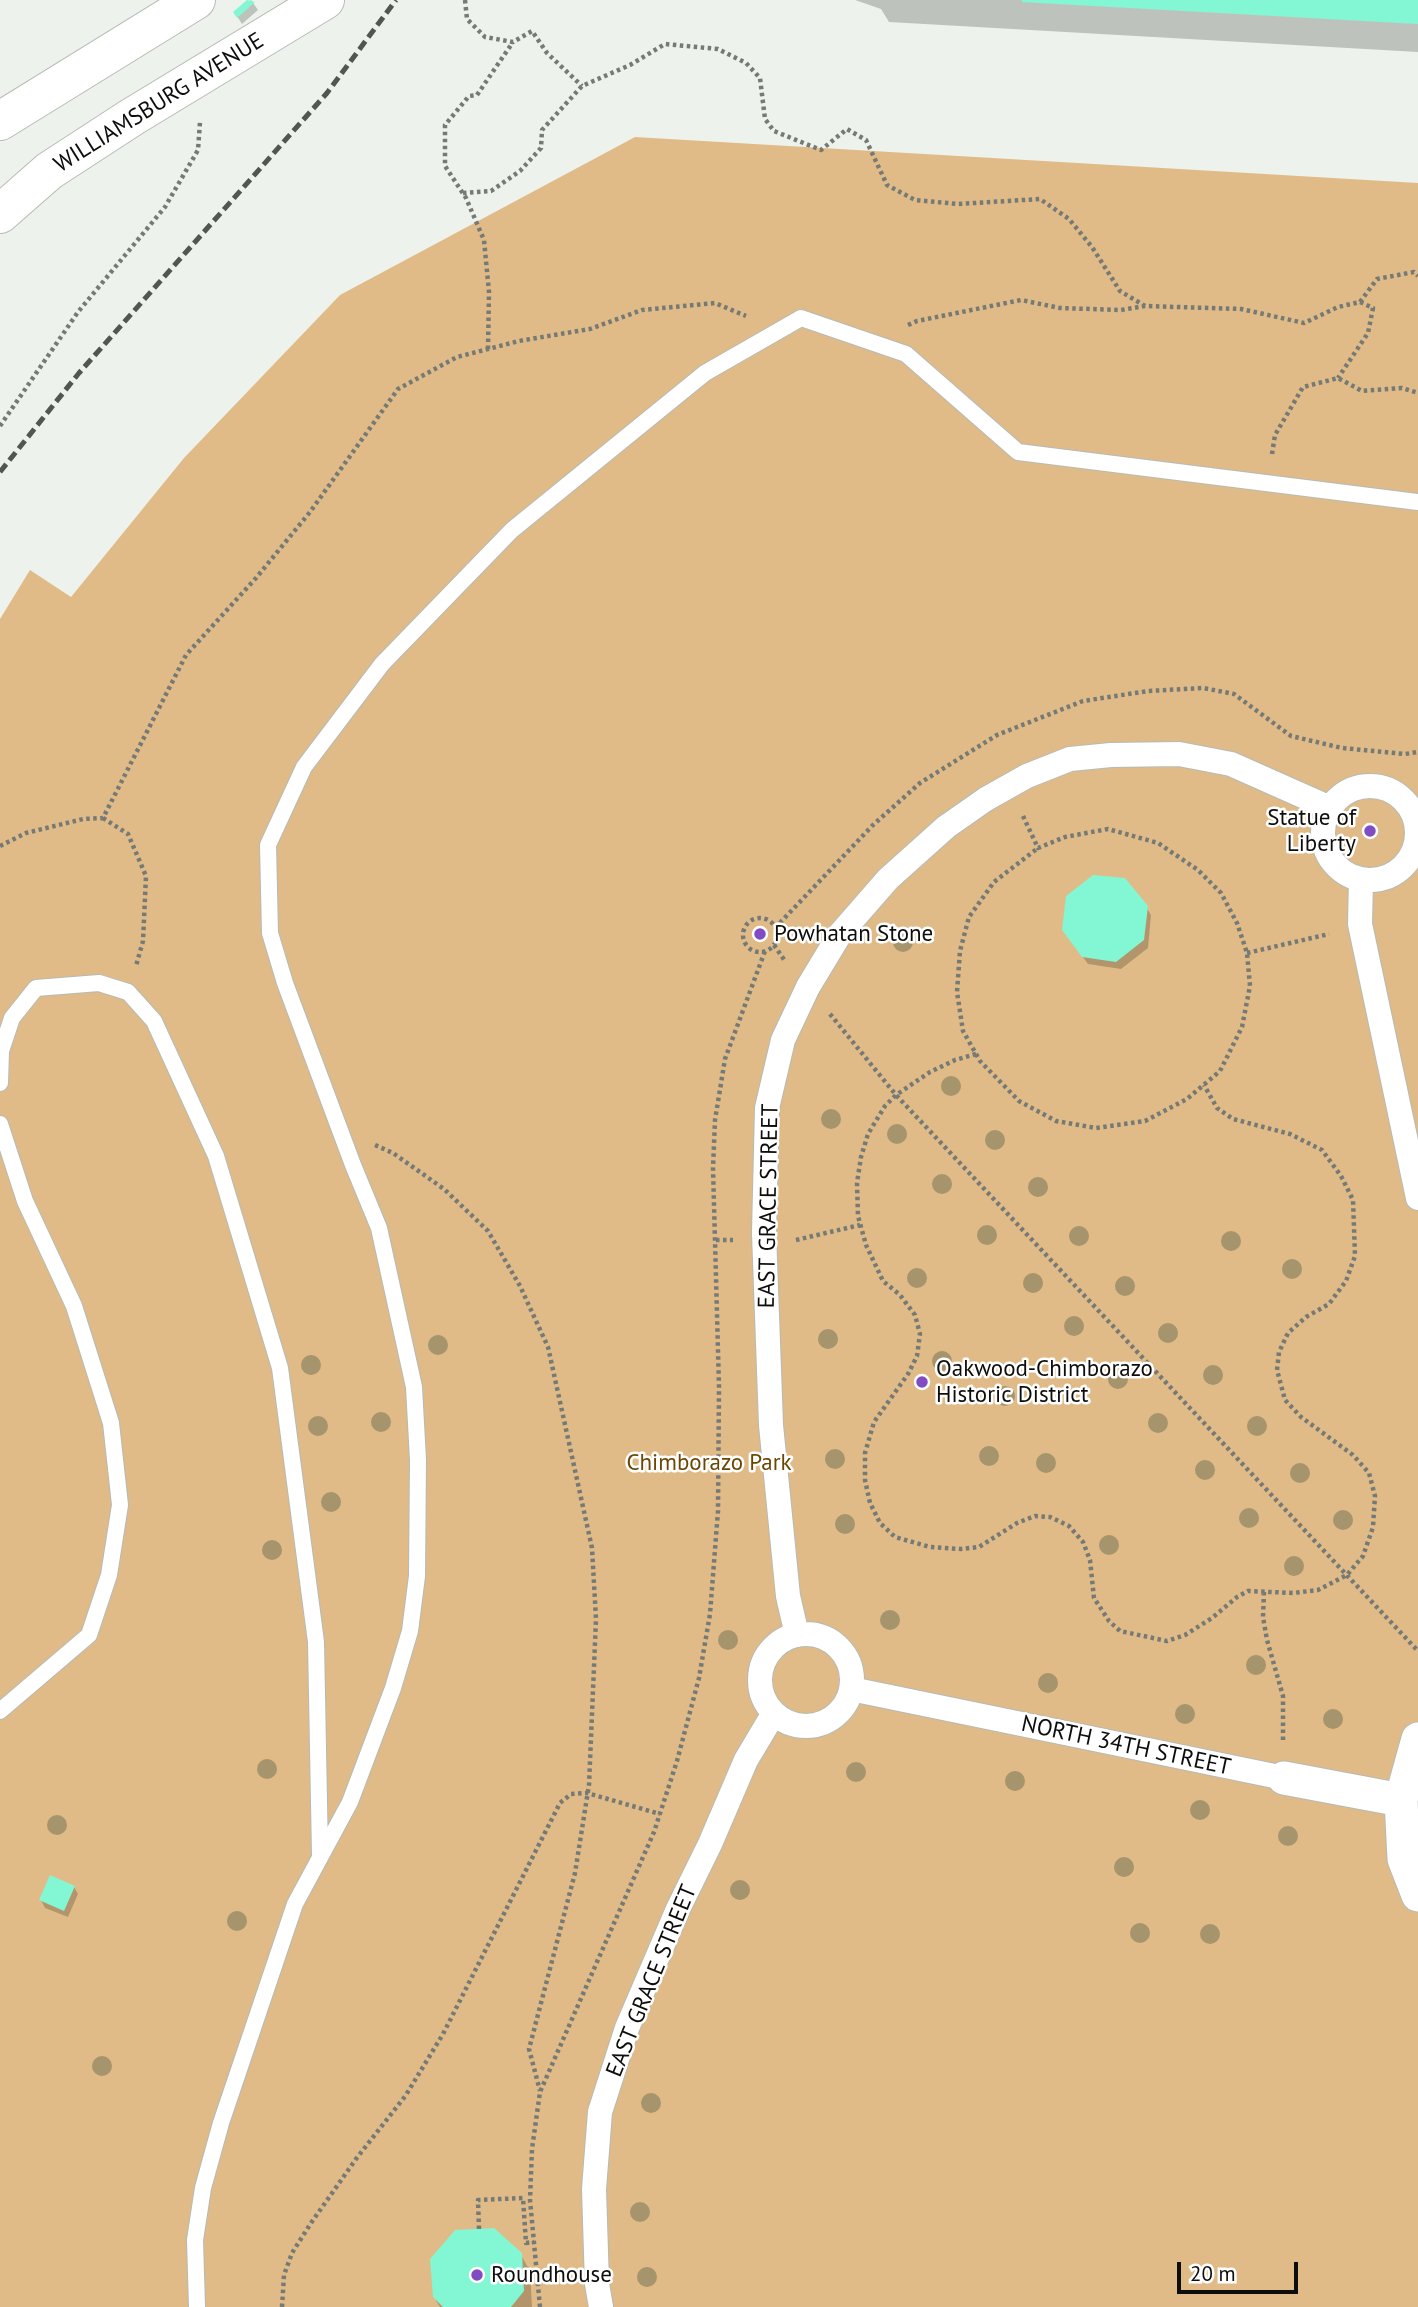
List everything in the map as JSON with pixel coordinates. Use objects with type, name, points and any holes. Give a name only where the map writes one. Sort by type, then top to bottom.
[{"type":"main road","points":[[0,121],[197,0]]},
{"type":"main road","name":"WILLIAMSBURG AVENUE","points":[[2,207],[49,171],[111,130],[325,0]]},
{"type":"street","name":"EAST GRACE STREET","points":[[797,1635],[788,1596],[771,1425],[764,1233],[767,1108],[783,1040],[808,987],[840,934],[888,879],[946,827],[986,799],[1027,776],[1070,759],[1111,755],[1179,754],[1231,764],[1330,808]]},
{"type":"street","points":[[1371,786],[1395,793],[1415,809],[1415,845],[1404,865],[1384,877],[1361,879],[1341,870],[1327,852],[1323,830],[1330,808],[1348,792],[1371,786]]},
{"type":"street","points":[[1361,879],[1360,924],[1418,1198]]},
{"type":"street","points":[[797,1635],[819,1635],[843,1651],[851,1669],[851,1689],[839,1712],[833,1717],[816,1725],[798,1725],[774,1713],[762,1691],[762,1665],[776,1645],[797,1635]]},
{"type":"street","name":"NORTH 34TH STREET","points":[[851,1689],[1401,1800]]},
{"type":"street","name":"EAST GRACE STREET","points":[[601,2307],[597,2284],[594,2189],[600,2112],[627,2028],[678,1909],[746,1760],[774,1713]]},
{"type":"street","points":[[1418,1739],[1401,1800],[1404,1859],[1418,1895]]},
{"type":"lane","points":[[197,2307],[195,2240],[203,2188],[221,2123],[295,1904],[350,1802],[396,1677],[410,1631],[416,1576],[418,1460],[413,1381],[379,1228],[285,984],[270,933],[268,845],[304,767],[382,664],[512,530],[705,373],[800,318],[906,355],[1018,452],[1418,502]]},
{"type":"lane","points":[[0,1083],[1,1051],[12,1018],[36,988],[99,983],[128,992],[153,1021],[216,1156],[280,1368],[316,1642],[320,1858]]},
{"type":"lane","points":[[0,1124],[25,1201],[74,1306],[111,1423],[120,1505],[109,1575],[89,1635],[0,1711]]},
{"type":"path","points":[[465,0],[467,19],[485,37],[513,42]]},
{"type":"path","points":[[488,349],[489,292],[484,240],[463,193],[445,166],[445,125],[470,96],[477,95],[513,42],[532,31],[547,53],[582,86]]},
{"type":"path","points":[[463,193],[491,191],[520,171],[541,148],[542,130],[582,86],[630,65],[665,44],[718,49],[746,62],[760,78],[765,119],[774,131],[821,150],[847,129],[866,140],[887,185],[915,201],[958,204],[1041,199],[1069,219],[1092,247],[1120,291],[1144,306]]},
{"type":"path","points":[[0,426],[78,313],[165,207],[198,150],[201,114]]},
{"type":"path","points":[[1360,302],[1377,279],[1413,272],[1418,276]]},
{"type":"path","points":[[868,341],[917,321],[1021,300],[1060,308],[1121,310],[1144,306],[1241,309],[1304,323],[1338,307],[1360,302],[1373,308],[1368,333],[1338,378],[1303,387],[1275,435],[1267,483]]},
{"type":"path","points":[[103,818],[186,655],[256,578],[310,512],[398,389],[457,356],[520,341],[590,329],[642,310],[715,303],[781,330]]},
{"type":"path","points":[[1338,378],[1362,391],[1402,388],[1418,393]]},
{"type":"path","points":[[1019,807],[1038,848]]},
{"type":"path","points":[[0,846],[26,834],[83,819],[103,818],[128,834],[146,876],[143,941],[128,992]]},
{"type":"path","points":[[1108,829],[1158,843],[1198,870],[1222,894],[1237,923],[1247,953],[1250,986],[1242,1027],[1220,1071],[1187,1100],[1146,1121],[1096,1128],[1056,1121],[1019,1101],[976,1054],[963,1031],[957,992],[960,951],[969,917],[994,882],[1038,848],[1065,837],[1108,829]]},
{"type":"path","points":[[765,951],[749,948],[743,938],[744,928],[752,919],[763,918],[772,923],[776,933],[774,945],[788,965]]},
{"type":"path","points":[[1247,953],[1319,937]]},
{"type":"path","points":[[540,2307],[530,2200],[532,2149],[540,2092],[660,1814],[699,1678],[710,1614],[718,1511],[719,1387],[713,1168],[715,1120],[724,1059],[765,951],[774,945]]},
{"type":"path","points":[[828,1012],[896,1096],[1418,1651]]},
{"type":"path","points":[[976,1054],[930,1072],[896,1096],[885,1106],[868,1134],[861,1157],[857,1183],[860,1225],[866,1245],[883,1281],[900,1295],[915,1315],[920,1334],[913,1365],[874,1422],[865,1453],[865,1480],[870,1503],[880,1523],[895,1536],[930,1547],[979,1546],[1017,1523],[1035,1516],[1050,1517],[1069,1526],[1083,1542],[1090,1560],[1094,1598],[1109,1621],[1120,1631],[1167,1641],[1185,1635],[1248,1591],[1293,1593],[1318,1590],[1346,1575],[1363,1556],[1373,1527],[1375,1496],[1369,1473],[1353,1455],[1301,1417],[1285,1400],[1277,1370],[1279,1352],[1288,1332],[1306,1317],[1329,1304],[1346,1282],[1356,1256],[1353,1200],[1341,1175],[1322,1150],[1290,1134],[1233,1119],[1217,1108],[1204,1085]]},
{"type":"path","points":[[340,1129],[393,1153],[444,1189],[488,1231],[520,1286],[548,1347],[592,1548],[596,1619],[587,1793],[575,1873],[529,2049],[540,2092]]},
{"type":"path","points":[[795,1240],[860,1225]]},
{"type":"path","points":[[1264,1592],[1267,1640],[1283,1696],[1283,1745]]},
{"type":"path","points":[[282,2307],[284,2275],[292,2253],[405,2095],[443,2034],[560,1803],[571,1794],[587,1793],[660,1814]]},
{"type":"path","points":[[479,2229],[478,2200],[523,2198],[526,2243],[534,2242]]},
{"type":"green space","name":"Chimborazo Park","points":[[635,137],[1418,183],[1418,2307],[0,2307],[0,619],[30,570],[71,597],[184,458],[340,295]]},
{"type":"building","points":[[247,0],[255,2],[237,18],[233,12]]},
{"type":"building","points":[[1418,0],[1418,24],[1022,2]]},
{"type":"building","points":[[1093,875],[1125,878],[1148,906],[1144,940],[1116,962],[1082,957],[1062,930],[1066,896]]},
{"type":"building","points":[[50,1875],[75,1886],[64,1911],[39,1900]]},
{"type":"building","name":"Roundhouse","points":[[494,2228],[522,2253],[524,2291],[511,2307],[443,2307],[433,2297],[430,2259],[455,2230]]},
{"type":"railway","points":[[0,472],[79,373],[327,93],[396,0]]},
{"type":"place","name":"Statue of Liberty","points":[[1370,831]]},
{"type":"place","name":"Powhatan Stone","points":[[760,934]]},
{"type":"place","name":"Oakwood-Chimborazo Historic District","points":[[922,1382]]},
{"type":"place","name":"Roundhouse","points":[[477,2275]]}]
